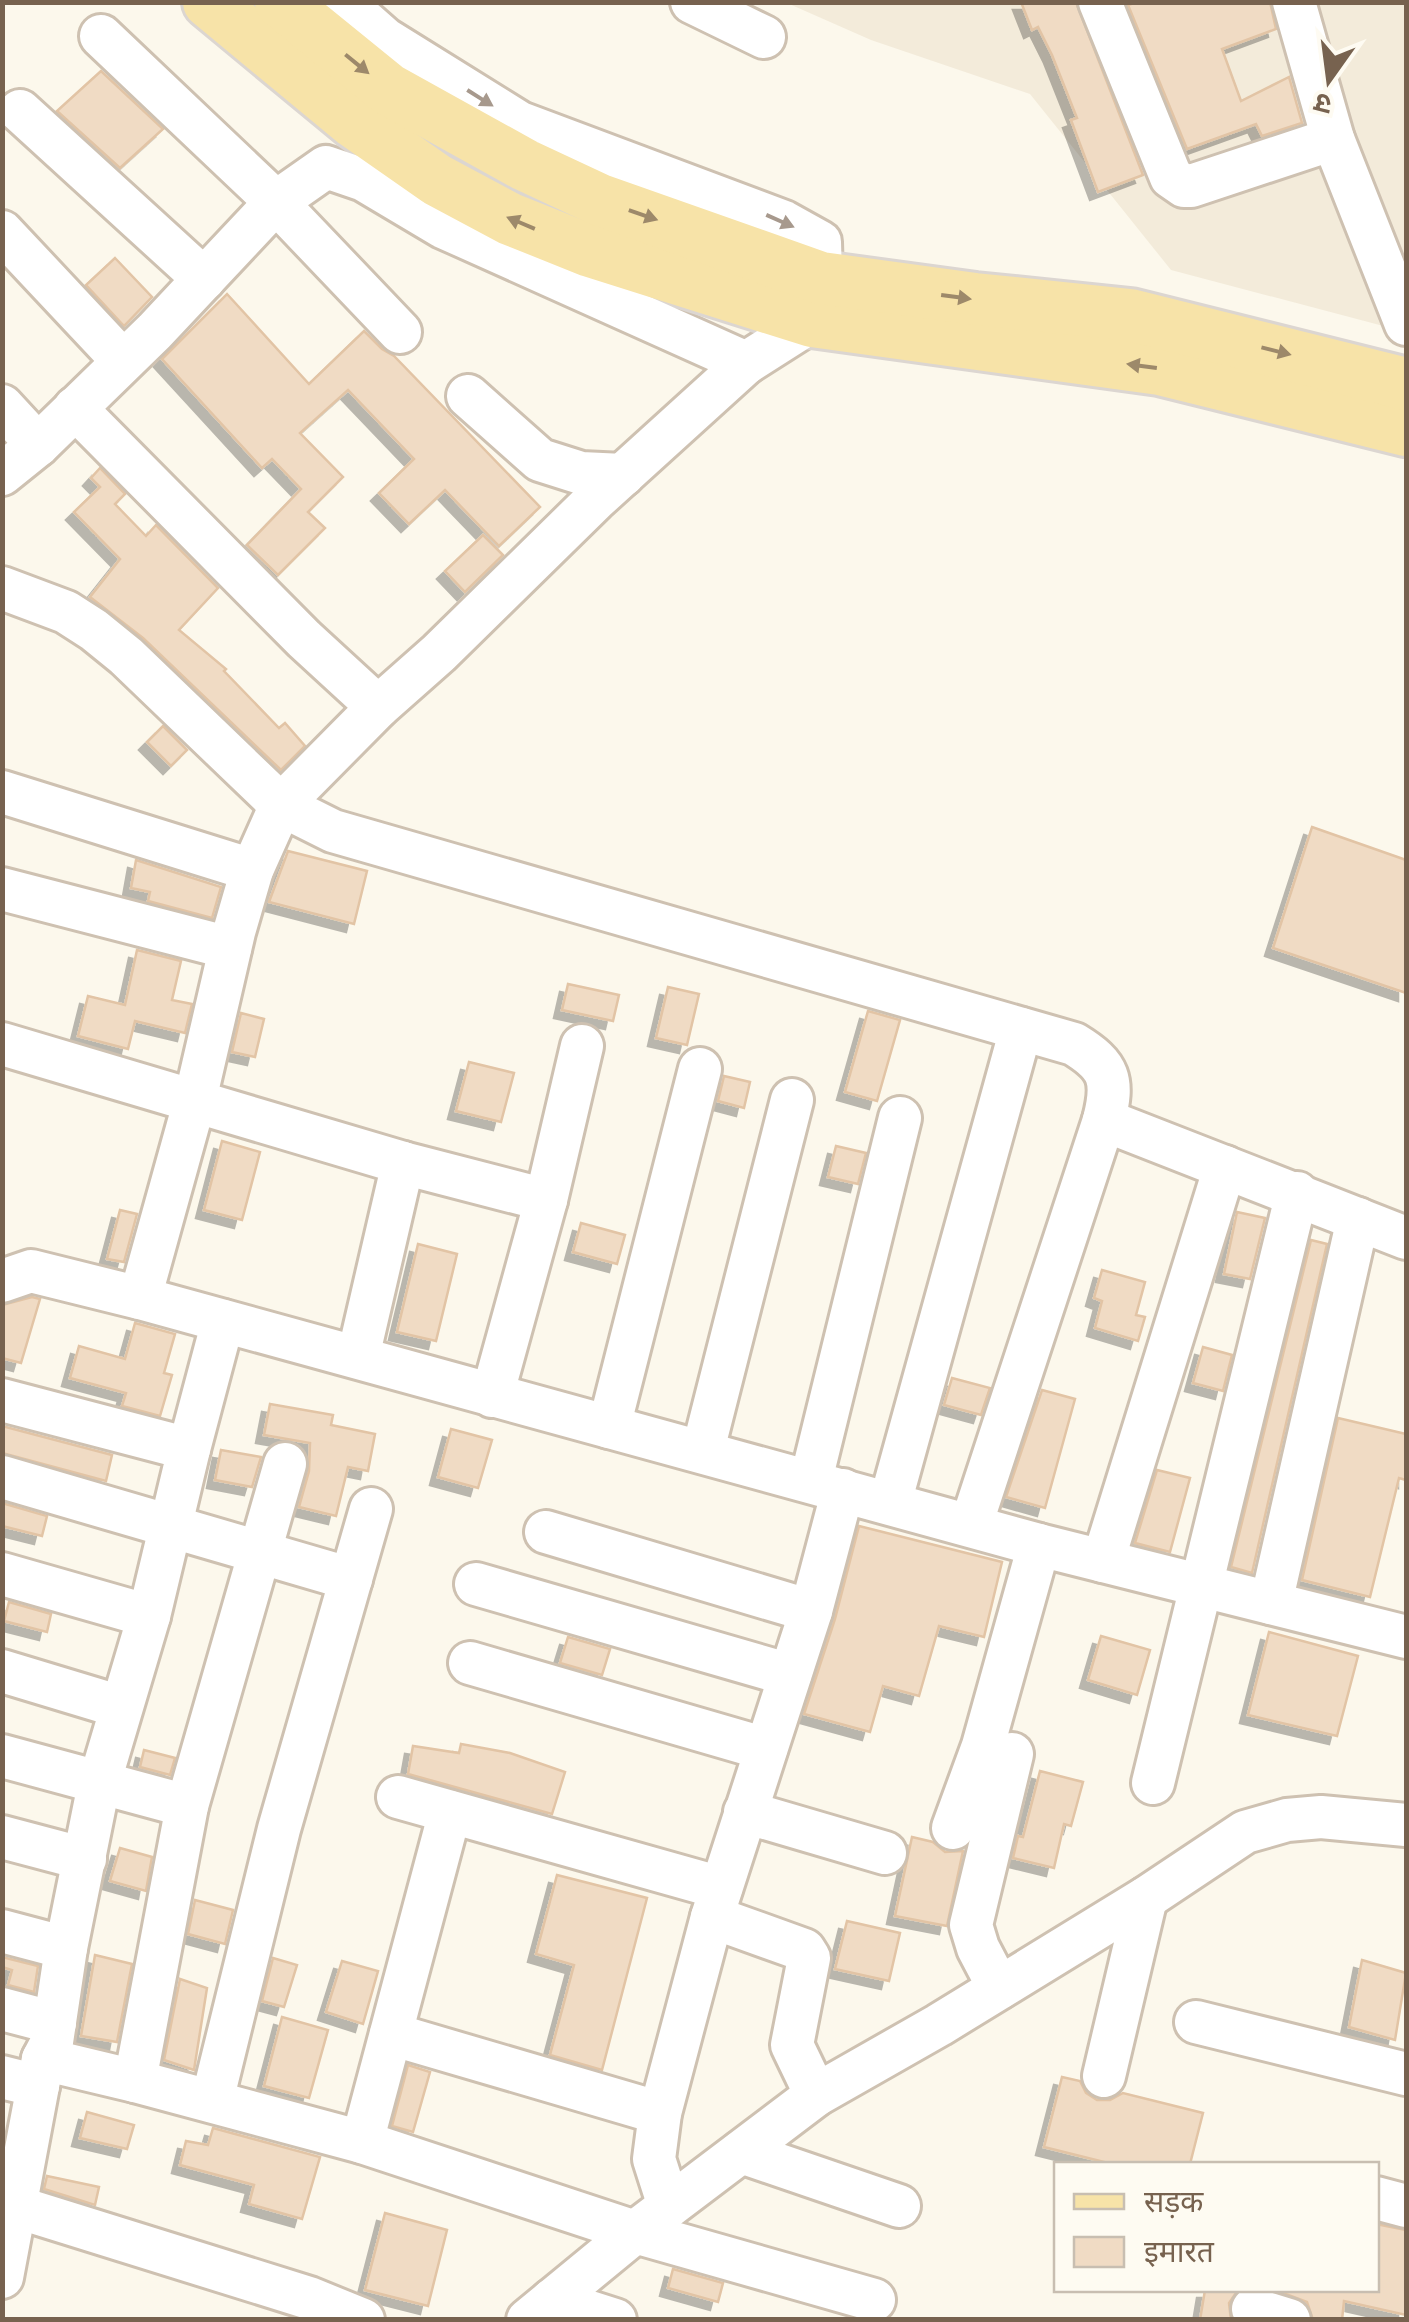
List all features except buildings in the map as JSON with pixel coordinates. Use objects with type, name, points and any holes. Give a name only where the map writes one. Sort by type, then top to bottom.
[{"type":"main road","points":[[210,2],[354,122],[437,180],[510,218],[590,251],[1160,369],[1406,430]]},
{"type":"main road","points":[[281,2],[388,90],[526,164],[817,299],[975,300],[1130,315],[1406,384]]},
{"type":"street","points":[[140,1298],[195,1100],[252,870],[281,805],[378,707],[623,475],[817,299],[820,242],[784,222],[520,123],[384,39],[343,2]]},
{"type":"street","points":[[692,2],[764,36]]},
{"type":"street","points":[[1100,2],[1171,176],[1177,182],[1191,186],[1333,139]]},
{"type":"street","points":[[1294,2],[1333,139],[1406,324]]},
{"type":"street","points":[[101,36],[276,202],[400,332]]},
{"type":"street","points":[[20,111],[204,279]]},
{"type":"street","points":[[2,474],[38,445],[123,361],[276,202],[326,167],[364,180],[443,227],[746,363]]},
{"type":"street","points":[[2,232],[123,361]]},
{"type":"street","points":[[468,396],[540,460],[581,473],[623,475]]},
{"type":"street","points":[[2,406],[38,445]]},
{"type":"street","points":[[75,408],[304,639],[378,707]]},
{"type":"street","points":[[2,588],[66,612],[94,630],[281,805],[355,838],[1074,1044],[1094,1056],[1110,1084],[1104,1120],[971,1525]]},
{"type":"street","points":[[2,792],[252,870]]},
{"type":"street","points":[[2,889],[230,948]]},
{"type":"street","points":[[890,1503],[1021,1029]]},
{"type":"street","points":[[2,1044],[546,1200]]},
{"type":"street","points":[[492,1396],[546,1200],[582,1046]]},
{"type":"street","points":[[609,1427],[700,1069]]},
{"type":"street","points":[[703,1450],[792,1100]]},
{"type":"street","points":[[669,2206],[654,2159],[660,2113],[717,1903],[811,1612],[827,1485],[900,1118]]},
{"type":"street","points":[[1104,1120],[1406,1238]]},
{"type":"street","points":[[358,1357],[403,1162]]},
{"type":"street","points":[[1103,1561],[1225,1167]]},
{"type":"street","points":[[1153,1783],[1297,1193]]},
{"type":"street","points":[[1271,1603],[1358,1219]]},
{"type":"street","points":[[2,1281],[31,1271],[140,1298],[1039,1545],[1406,1637]]},
{"type":"street","points":[[4,2265],[17,2207],[35,2061],[66,1948],[100,1784],[149,1616],[223,1321]]},
{"type":"street","points":[[2,1400],[189,1449]]},
{"type":"street","points":[[135,2080],[188,1806],[285,1464]]},
{"type":"street","points":[[2,1478],[350,1579]]},
{"type":"street","points":[[212,2101],[279,1829],[371,1509]]},
{"type":"street","points":[[546,1532],[811,1612]]},
{"type":"street","points":[[953,1828],[983,1746],[1039,1545]]},
{"type":"street","points":[[2,1574],[149,1616]]},
{"type":"street","points":[[476,1584],[790,1675]]},
{"type":"street","points":[[470,1663],[766,1749]]},
{"type":"street","points":[[2,1672],[121,1706]]},
{"type":"street","points":[[999,1988],[971,1925],[1012,1754]]},
{"type":"street","points":[[2,1756],[188,1806]]},
{"type":"street","points":[[398,1798],[717,1903],[804,1950],[809,1958],[792,2045],[816,2095]]},
{"type":"street","points":[[362,2142],[450,1812]]},
{"type":"street","points":[[745,1812],[885,1853]]},
{"type":"street","points":[[540,2310],[635,2232],[816,2095],[1146,1898],[1245,1832],[1321,1817],[1406,1824]]},
{"type":"street","points":[[2,1837],[84,1859]]},
{"type":"street","points":[[1104,2076],[1146,1898]]},
{"type":"street","points":[[2,1932],[66,1948]]},
{"type":"street","points":[[2,2009],[35,2061],[135,2080],[362,2142],[635,2232],[874,2300]]},
{"type":"street","points":[[1196,2022],[1406,2074]]},
{"type":"street","points":[[391,2034],[660,2113]]},
{"type":"street","points":[[741,2152],[898,2206]]},
{"type":"street","points":[[1379,2199],[1406,2206]]},
{"type":"street","points":[[17,2207],[309,2298],[363,2320]]},
{"type":"street","points":[[540,2310],[615,2320]]},
{"type":"shaded area","points":[[787,3],[1406,3],[1406,332],[1171,270],[1030,94],[871,40]]}]
